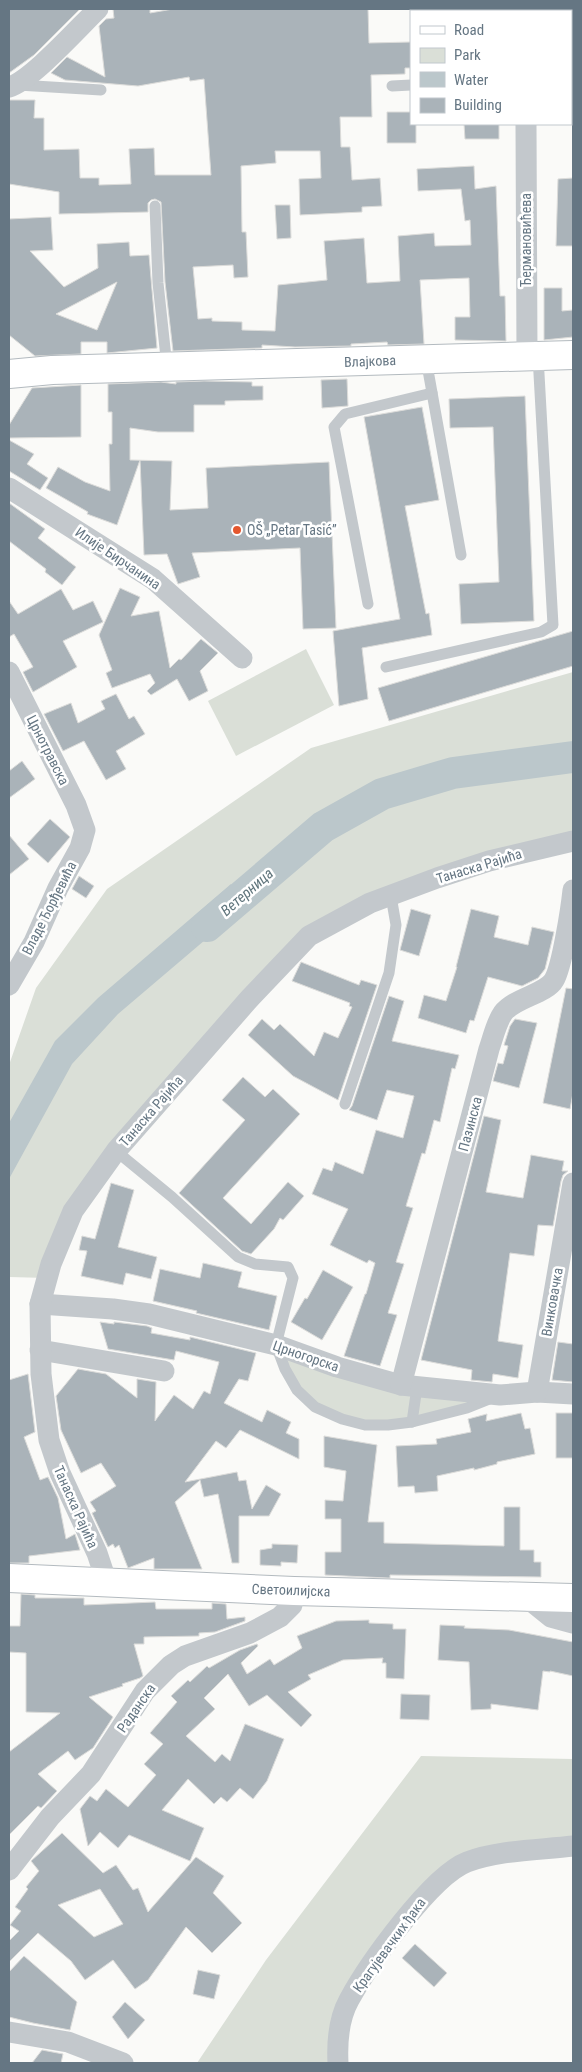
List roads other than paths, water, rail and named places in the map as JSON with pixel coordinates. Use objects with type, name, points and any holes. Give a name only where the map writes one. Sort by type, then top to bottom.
[{"type":"street","points":[[13,86],[30,75],[98,9]]},
{"type":"street","name":"Ђермановићева","points":[[526,125],[533,356]]},
{"type":"street","name":"Влајкова","points":[[11,375],[167,366],[573,355]]},
{"type":"street","name":"Илије Бирчанина","points":[[9,488],[153,579],[242,658]]},
{"type":"street","name":"Црнотравска","points":[[9,672],[76,805],[85,830]]},
{"type":"street","name":"Владе Ђорђевића","points":[[9,986],[34,942],[58,888],[80,848],[85,830]]},
{"type":"street","name":"Танаска Рајића","points":[[106,1583],[97,1553],[60,1472],[50,1440],[44,1411],[40,1350],[40,1304],[51,1264],[73,1211],[116,1152],[250,998],[309,936],[370,904],[391,896],[489,861],[573,841]]},
{"type":"street","name":"Пазинска","points":[[409,1386],[489,1049],[502,1014],[510,1006],[554,980],[560,960],[573,890]]},
{"type":"street","name":"Винковачка","points":[[536,1392],[573,1183]]},
{"type":"street","name":"Црногорска","points":[[40,1304],[113,1309],[150,1314],[276,1345],[337,1367],[409,1386],[500,1395],[536,1392],[573,1394]]},
{"type":"street","points":[[40,1350],[164,1372]]},
{"type":"street","name":"Светоилијска","points":[[9,1578],[294,1591],[573,1598]]},
{"type":"street","name":"Раданска","points":[[9,1870],[50,1817],[91,1774],[144,1692],[171,1665],[185,1656],[250,1633],[275,1620],[292,1604],[294,1591]]},
{"type":"street","points":[[525,1596],[551,1617],[573,1623]]},
{"type":"street","name":"Крагујевачких ђака","points":[[338,2063],[338,2040],[348,2001],[382,1949],[429,1890],[467,1862],[506,1854],[573,1846]]},
{"type":"street","points":[[9,2032],[68,2042],[123,2063]]},
{"type":"lane","points":[[13,86],[101,90]]},
{"type":"lane","points":[[392,86],[410,86]]},
{"type":"lane","points":[[155,206],[158,273],[167,366]]},
{"type":"lane","points":[[386,667],[541,632],[552,625],[533,356]]},
{"type":"lane","points":[[426,359],[461,555]]},
{"type":"lane","points":[[368,604],[334,427],[345,414],[432,393]]},
{"type":"lane","points":[[345,1104],[388,973],[396,925],[391,896]]},
{"type":"lane","points":[[116,1152],[172,1197],[238,1257],[255,1264],[288,1267],[293,1278],[276,1345],[285,1369],[297,1390],[315,1407],[342,1419],[365,1425],[388,1425],[412,1422],[467,1408],[500,1395]]},
{"type":"lane","points":[[409,1386],[412,1422]]},
{"type":"water","points":[[231,884],[245,906],[118,1014],[72,1064],[9,1179],[9,1123],[55,1041],[98,998]]},
{"type":"waterway","name":"Ветерница","points":[[207,926],[323,827],[382,794],[453,773],[573,757]]},
{"type":"place","name":"OŠ „Petar Tasić”","points":[[237,530]]}]
